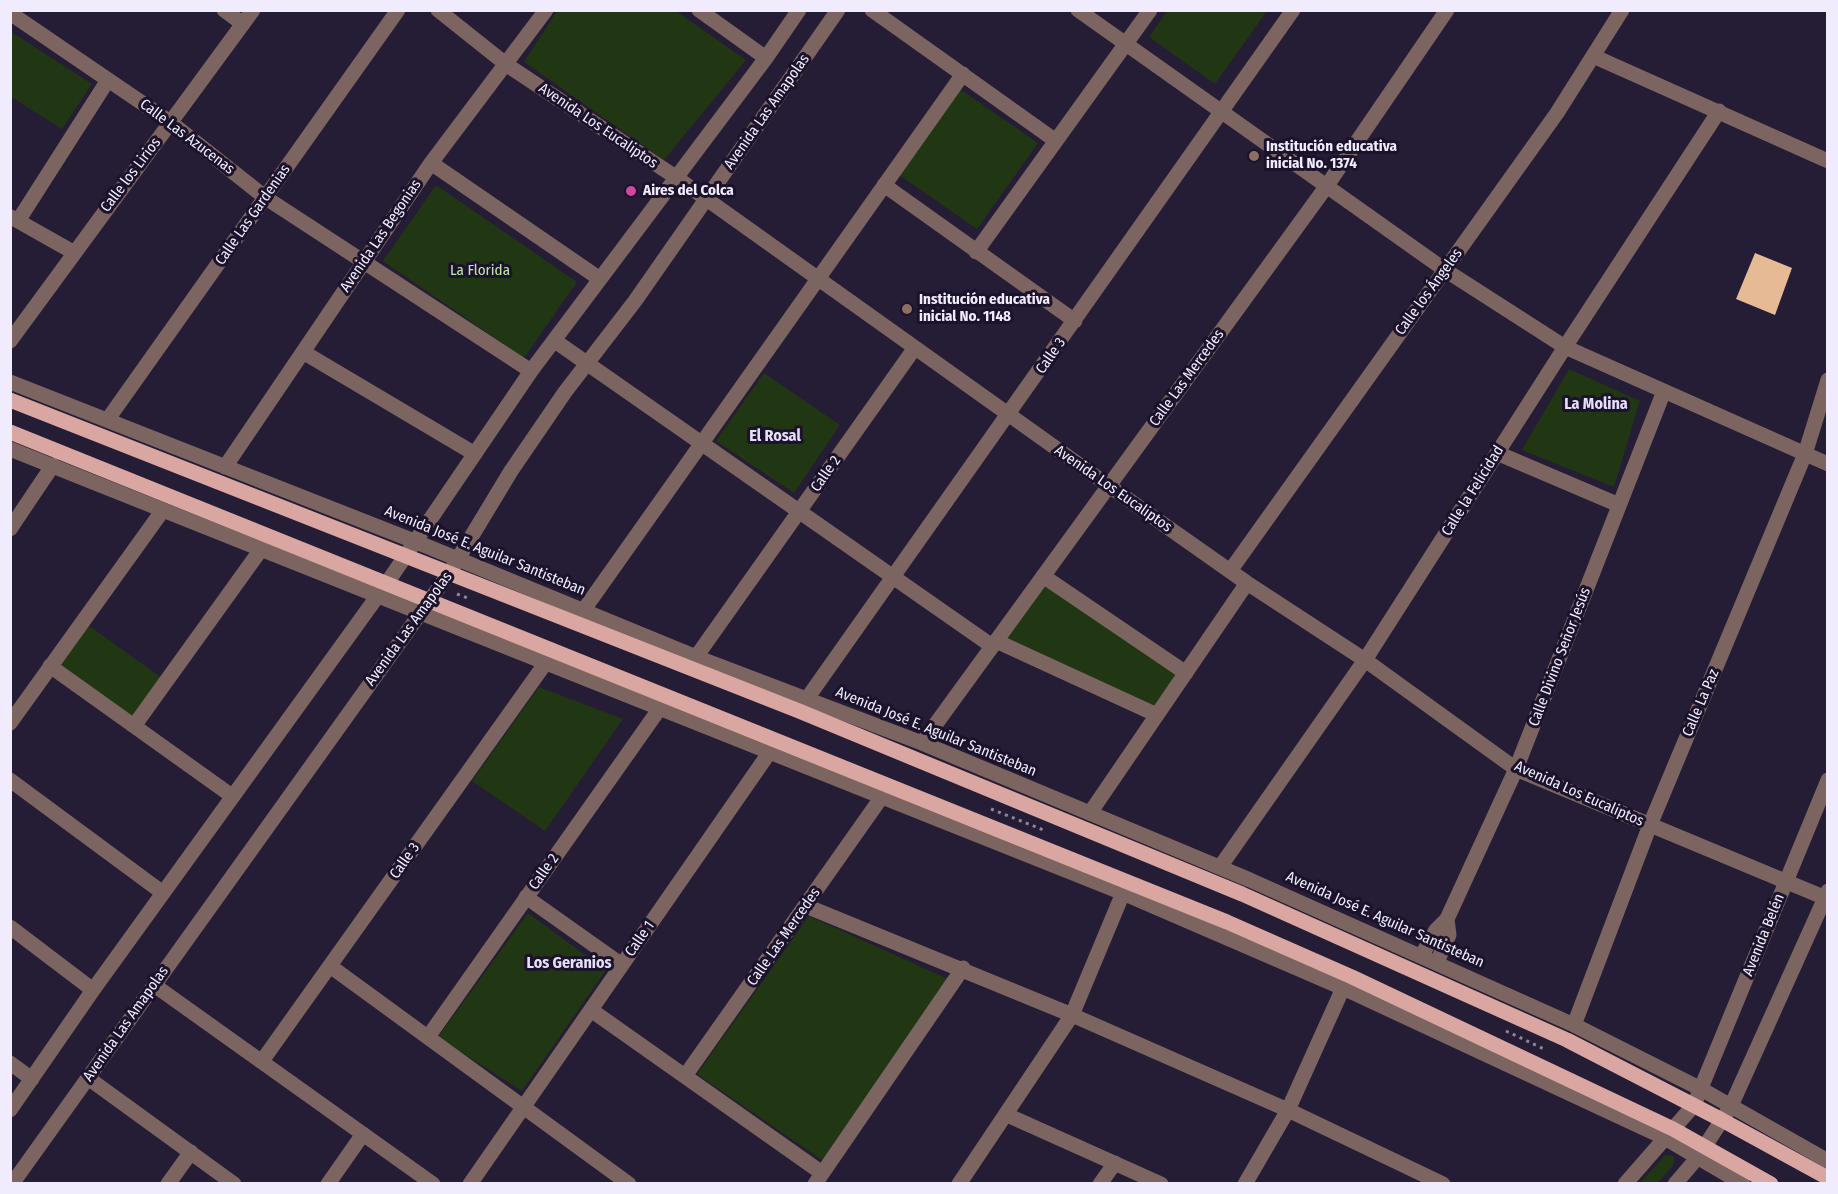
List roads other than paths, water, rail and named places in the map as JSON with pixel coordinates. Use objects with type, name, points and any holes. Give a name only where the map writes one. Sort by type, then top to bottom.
[{"type":"main road","name":"Avenida José E. Aguilar Santisteban","points":[[10,400],[403,555],[454,566],[573,624],[902,752],[1242,894],[1567,1040],[1722,1120],[1827,1178]]},
{"type":"main road","points":[[10,432],[425,607],[713,713],[1227,922],[1352,977],[1772,1184]]},
{"type":"street","points":[[224,10],[243,24]]},
{"type":"street","name":"Calle los Lirios","points":[[10,341],[73,252],[253,10]]},
{"type":"street","name":"Calle Las Gardenias","points":[[108,419],[398,10]]},
{"type":"street","name":"Avenida Los Eucaliptos","points":[[438,10],[507,65],[677,178],[1108,486],[1247,583],[1365,660],[1516,769],[1786,882],[1827,896]]},
{"type":"street","name":"Avenida Las Begonias","points":[[225,467],[431,162],[507,65],[546,10]]},
{"type":"street","points":[[699,10],[766,58]]},
{"type":"street","points":[[10,1110],[93,990],[382,589],[403,555],[531,371],[677,178],[799,10]]},
{"type":"street","name":"Avenida Las Amapolas","points":[[12,1184],[454,566],[511,471],[586,365],[635,301],[838,10]]},
{"type":"street","points":[[872,10],[1056,141]]},
{"type":"street","points":[[1078,10],[1445,270],[1565,347],[1827,464]]},
{"type":"street","points":[[976,252],[1150,10]]},
{"type":"street","name":"Calle 3","points":[[807,700],[1293,10]]},
{"type":"street","name":"Calle Las Mercedes","points":[[922,743],[1326,187],[1447,10]]},
{"type":"street","name":"Calle los Ángeles","points":[[1230,571],[1550,123],[1622,10]]},
{"type":"street","name":"Calle Las Azucenas","points":[[10,13],[170,122],[266,198],[362,263],[531,371]]},
{"type":"street","points":[[1593,56],[1827,160]]},
{"type":"street","points":[[583,611],[963,74]]},
{"type":"street","points":[[73,252],[14,219],[108,80]]},
{"type":"street","name":"Calle la Felicidad","points":[[1220,867],[1365,660],[1719,111]]},
{"type":"street","points":[[431,162],[600,279]]},
{"type":"street","points":[[884,185],[1075,321]]},
{"type":"street","points":[[555,341],[586,365],[893,578],[994,644],[1157,715]]},
{"type":"street","name":"Calle 2","points":[[696,657],[914,349]]},
{"type":"street","points":[[303,352],[475,454]]},
{"type":"street","name":"Calle La Paz","points":[[1574,1025],[1650,825],[1805,454],[1827,380]]},
{"type":"street","name":"Avenida José E. Aguilar Santisteban","points":[[10,382],[414,541],[454,566],[583,611],[696,657],[922,743],[1220,867],[1422,955],[1574,1025],[1701,1089],[1827,1161]]},
{"type":"street","name":"Calle Divino Señor Jesús","points":[[1422,955],[1436,930],[1447,919],[1516,769],[1664,392]]},
{"type":"street","points":[[10,449],[262,548],[382,589]]},
{"type":"street","points":[[1497,453],[1619,505]]},
{"type":"street","points":[[10,529],[53,465]]},
{"type":"street","points":[[10,723],[163,510]]},
{"type":"street","points":[[134,726],[262,548]]},
{"type":"street","points":[[1043,576],[1186,673]]},
{"type":"street","points":[[1090,813],[1247,583]]},
{"type":"street","points":[[425,607],[547,661],[769,753],[1123,893],[1343,988],[1669,1134]]},
{"type":"street","name":"Calle 3","points":[[262,1061],[547,661]]},
{"type":"street","points":[[50,666],[232,796]]},
{"type":"street","name":"Calle 2","points":[[428,1037],[660,708]]},
{"type":"street","name":"Calle 1","points":[[470,1184],[769,753]]},
{"type":"street","points":[[10,780],[163,893]]},
{"type":"street","name":"Avenida Belén","points":[[1694,1106],[1827,780]]},
{"type":"street","name":"Calle Las Mercedes","points":[[686,1076],[881,798]]},
{"type":"street","points":[[958,1184],[1072,1015],[1123,893]]},
{"type":"street","points":[[1675,1184],[1702,1151],[1731,1106],[1827,896]]},
{"type":"street","points":[[526,897],[622,965]]},
{"type":"street","points":[[806,906],[963,968],[1072,1015],[1288,1110],[1443,1184]]},
{"type":"street","name":"Calle Divino Señor Jesús","points":[[1437,962],[1449,936],[1447,919]]},
{"type":"street","points":[[10,927],[93,990]]},
{"type":"street","points":[[330,966],[619,1181]]},
{"type":"street","points":[[591,1010],[686,1076],[819,1178],[963,968]]},
{"type":"street","points":[[153,985],[433,1184]]},
{"type":"street","points":[[1245,1184],[1288,1110],[1343,988]]},
{"type":"street","points":[[10,1063],[32,1079]]},
{"type":"street","points":[[88,1078],[234,1184]]},
{"type":"street","points":[[1625,1184],[1694,1106]]},
{"type":"street","points":[[1007,1114],[1161,1184]]},
{"type":"street","points":[[328,1184],[363,1134]]},
{"type":"street","points":[[1702,1151],[1743,1184]]},
{"type":"street","points":[[168,1184],[191,1152]]},
{"type":"street","points":[[1100,1184],[1115,1163]]},
{"type":"place","name":"Institución educativa inicial No. 1374","points":[[1254,156]]},
{"type":"place","name":"Aires del Colca","points":[[631,191]]},
{"type":"place","name":"Institución educativa inicial No. 1148","points":[[907,309]]},
{"type":"district","name":"La Molina","points":[[1596,405]]},
{"type":"district","name":"El Rosal","points":[[775,437]]},
{"type":"district","name":"Los Geranios","points":[[569,964]]},
{"type":"park label","name":"La Florida","points":[[480,271]]}]
